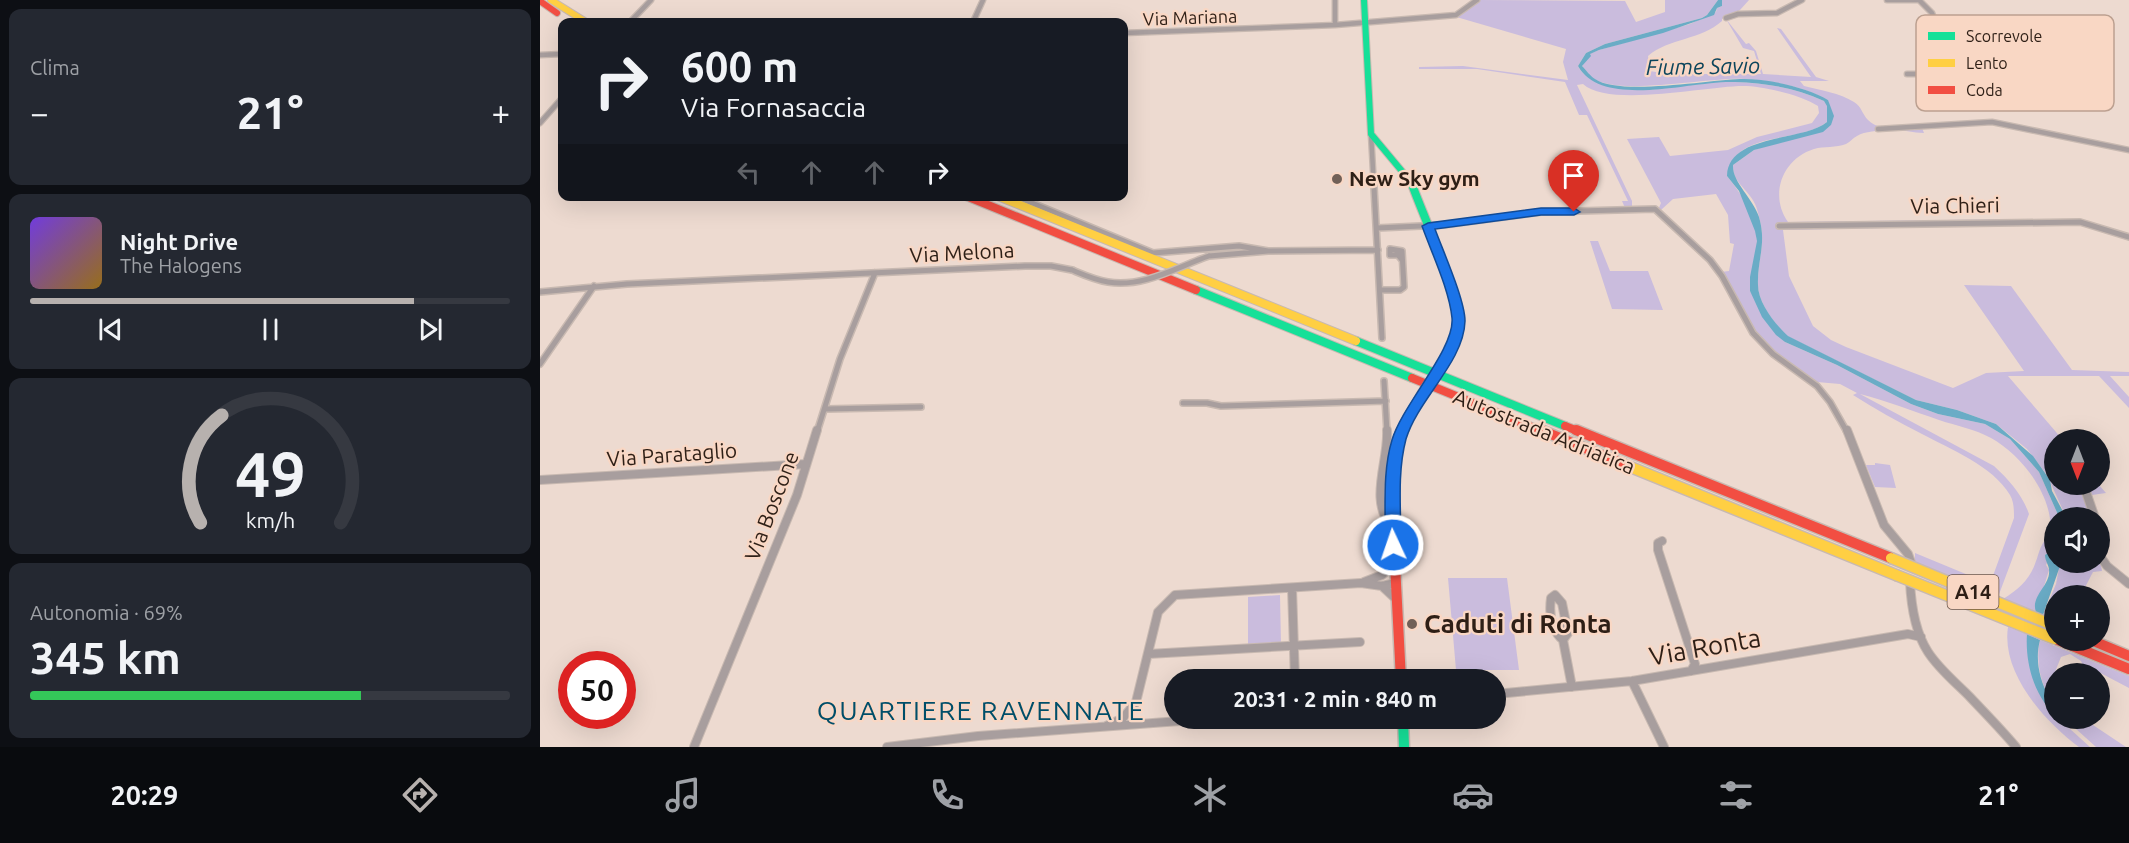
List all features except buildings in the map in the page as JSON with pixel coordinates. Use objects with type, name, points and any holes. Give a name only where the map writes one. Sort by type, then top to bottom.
[{"type":"main road","points":[[551,0],[580,18]]},
{"type":"main road","points":[[1364,0],[1371,134],[1411,182],[1446,276],[1458,319],[1456,337],[1438,370],[1421,394],[1399,439],[1393,475],[1392,527],[1400,669]]},
{"type":"main road","points":[[540,2],[566,18]]},
{"type":"main road","name":"Autostrada Adriatica","points":[[978,201],[2044,635]]},
{"type":"main road","name":"Autostrada Adriatica","points":[[1010,201],[2044,621]]},
{"type":"main road","points":[[2110,648],[2129,656]]},
{"type":"main road","name":"Autostrada Adriatica","points":[[2084,651],[2129,669]]},
{"type":"main road","points":[[1403,729],[1404,747]]},
{"type":"street","points":[[634,18],[651,0]]},
{"type":"street","points":[[975,18],[983,0]]},
{"type":"street","points":[[1335,0],[1335,25]]},
{"type":"street","name":"Via Mariana","points":[[1128,33],[1335,25],[1456,15],[1477,0]]},
{"type":"street","points":[[1726,18],[1738,14],[1777,13],[1802,0]]},
{"type":"street","points":[[1887,0],[1919,0],[1932,15]]},
{"type":"street","points":[[540,55],[558,54]]},
{"type":"street","points":[[1907,74],[1916,74]]},
{"type":"street","points":[[540,123],[558,103]]},
{"type":"street","points":[[1878,129],[1992,122],[2129,150]]},
{"type":"street","points":[[1371,134],[1382,338]]},
{"type":"street","points":[[1371,154],[1381,148]]},
{"type":"street","points":[[1027,201],[1153,253],[1169,254],[1222,246],[1256,247],[1268,251]]},
{"type":"street","points":[[1377,228],[1428,226],[1541,212],[1655,209],[1661,213],[1707,258],[1722,277],[1759,342],[1817,386],[1843,422],[1860,457],[1885,526],[1913,562],[1909,586],[1921,637],[1942,670],[1995,722],[2016,747]]},
{"type":"street","name":"Via Chieri","points":[[1779,226],[2050,221],[2080,222],[2129,237]]},
{"type":"street","name":"Via Melona","points":[[540,292],[594,286],[1051,266],[1072,270],[1097,280],[1124,283],[1140,280],[1209,256],[1268,251],[1378,250]]},
{"type":"street","points":[[1380,290],[1400,290],[1404,287],[1402,260]]},
{"type":"street","name":"Via Boscone","points":[[694,747],[796,495],[840,359],[875,273]]},
{"type":"street","points":[[540,364],[594,286]]},
{"type":"street","points":[[1384,381],[1388,443],[1381,472],[1383,517],[1392,527]]},
{"type":"street","points":[[1183,403],[1207,403],[1221,406],[1386,401]]},
{"type":"street","points":[[826,408],[921,407]]},
{"type":"street","name":"Via Parataglio","points":[[540,480],[806,464]]},
{"type":"street","points":[[1662,541],[1658,543],[1658,550],[1695,664],[1691,671]]},
{"type":"street","points":[[1361,583],[1382,575],[1395,562]]},
{"type":"street","points":[[2110,568],[2129,584]]},
{"type":"street","points":[[1382,575],[1396,583]]},
{"type":"street","points":[[1107,726],[1123,718],[1137,702],[1158,612],[1175,595],[1361,583],[1382,586],[1396,583]]},
{"type":"street","points":[[1382,586],[1397,600]]},
{"type":"street","points":[[1292,588],[1295,669]]},
{"type":"street","points":[[1563,640],[1568,633],[1562,603],[1555,595],[1551,598],[1550,603],[1555,633],[1563,640],[1572,687]]},
{"type":"street","name":"Via Ronta","points":[[1506,693],[1632,681],[1908,634],[1921,637]]},
{"type":"street","points":[[1148,654],[1360,642]]},
{"type":"street","points":[[1632,681],[1664,747]]},
{"type":"street","points":[[886,747],[978,736],[1164,722]]},
{"type":"shaded area","points":[[1478,0],[1625,1],[1636,22],[1665,12],[1665,0],[1718,0],[1702,18],[1605,44],[1586,53],[1578,66],[1583,73],[1595,80],[1629,89],[1646,90],[1717,82],[1747,83],[1792,90],[1827,103],[1827,122],[1815,129],[1754,144],[1741,151],[1732,161],[1727,176],[1746,205],[1756,232],[1756,252],[1750,291],[1785,342],[1837,365],[1911,404],[1938,414],[1985,424],[2010,439],[2039,472],[2044,483],[2044,495],[2049,495],[2055,507],[2047,507],[2042,493],[2025,467],[1991,438],[1860,394],[1994,466],[2015,488],[2029,514],[1998,597],[1915,563],[1915,553],[1990,584],[2014,518],[2013,503],[2002,485],[1993,475],[1970,459],[1904,425],[1853,395],[1857,393],[1840,384],[1817,382],[1774,353],[1753,331],[1721,272],[1729,271],[1734,244],[1730,243],[1728,215],[1716,194],[1673,199],[1658,210],[1661,203],[1627,139],[1659,137],[1670,156],[1728,150],[1757,137],[1812,123],[1819,113],[1818,106],[1793,95],[1751,86],[1636,95],[1596,91],[1583,84],[1577,85],[1632,201],[1632,209],[1626,210],[1622,201],[1628,201],[1587,115],[1579,115],[1565,82],[1477,69],[1419,69],[1419,67],[1463,66],[1568,80],[1563,62],[1566,49],[1453,16],[1463,14]]},
{"type":"shaded area","points":[[1722,0],[1749,0],[1740,10],[1722,19],[1705,32],[1656,50],[1648,56],[1650,71],[1667,74],[1761,74],[1754,51],[1743,48],[1726,19],[1746,44],[1749,43],[1756,51],[1763,74],[1811,77],[1777,28],[1781,29],[1816,77],[1829,81],[1800,81],[1804,86],[1830,92],[1854,102],[1868,120],[1880,127],[1922,128],[1924,133],[1892,130],[1868,132],[1860,134],[1846,144],[1818,148],[1803,154],[1787,169],[1779,190],[1782,212],[1788,222],[2025,219],[2029,225],[1783,230],[1789,276],[1813,326],[1831,340],[1846,347],[1953,388],[1986,373],[2024,371],[1964,285],[2011,286],[2072,370],[2129,372],[2129,376],[2110,376],[2129,397],[2129,408],[2099,376],[2008,376],[2053,429],[2044,429],[2044,471],[2027,449],[1996,424],[1957,410],[1916,400],[1787,336],[1777,326],[1761,299],[1758,285],[1762,244],[1759,217],[1752,199],[1735,176],[1733,165],[1754,150],[1773,143],[1784,142],[1790,138],[1823,131],[1831,125],[1828,100],[1798,88],[1755,80],[1729,79],[1644,86],[1607,84],[1592,78],[1582,66],[1589,54],[1690,24],[1716,12],[1717,8],[1722,6]]},
{"type":"shaded area","points":[[1590,241],[1598,241],[1610,271],[1648,271],[1663,310],[1612,309]]},
{"type":"shaded area","points":[[1875,463],[1890,465],[1896,488],[1875,487],[1866,465],[1875,465]]},
{"type":"shaded area","points":[[2056,495],[2092,495],[2090,499],[2092,507],[2061,507]]},
{"type":"shaded area","points":[[2044,542],[2044,573],[2048,573],[2036,612],[2003,599],[2026,580],[2033,570]]},
{"type":"shaded area","points":[[2058,573],[2092,573],[2086,585],[2056,584]]},
{"type":"shaded area","points":[[1448,578],[1507,578],[1519,670],[1456,669]]},
{"type":"shaded area","points":[[1280,595],[1281,645],[1248,647],[1248,597]]},
{"type":"shaded area","points":[[2008,627],[2027,634],[2044,699],[2044,715],[2018,678],[2011,662]]},
{"type":"shaded area","points":[[2040,640],[2044,642],[2044,651],[2067,651],[2097,663],[2082,663],[2070,654],[2061,657],[2059,663],[2044,663],[2044,685],[2040,674]]},
{"type":"shaded area","points":[[2110,668],[2129,676],[2129,688],[2110,678]]},
{"type":"shaded area","points":[[2058,729],[2070,729],[2090,747],[2079,747]]},
{"type":"shaded area","points":[[2076,729],[2099,729],[2126,747],[2096,747]]},
{"type":"water","points":[[1718,0],[1722,0],[1722,6],[1717,8],[1714,15],[1663,33],[1599,50],[1590,54],[1591,56],[1582,66],[1595,79],[1607,84],[1643,87],[1750,79],[1798,87],[1828,100],[1834,116],[1831,125],[1823,132],[1754,150],[1733,165],[1739,184],[1759,217],[1762,244],[1758,285],[1764,306],[1788,336],[1916,400],[1957,410],[1996,424],[2033,456],[2044,472],[2044,483],[2039,472],[2010,439],[1985,424],[1938,414],[1911,404],[1837,365],[1785,342],[1776,335],[1762,317],[1750,291],[1750,277],[1757,241],[1755,231],[1739,191],[1727,176],[1731,162],[1740,152],[1753,145],[1801,133],[1827,122],[1827,106],[1824,101],[1769,85],[1735,82],[1628,90],[1607,87],[1590,79],[1578,66],[1586,53],[1605,44],[1707,15]]},
{"type":"water","points":[[2049,495],[2054,495],[2061,507],[2055,507]]},
{"type":"water","points":[[2049,573],[2058,573],[2053,585],[2045,585]]},
{"type":"water","points":[[2044,586],[2043,615],[2036,612],[2038,596]]},
{"type":"water","points":[[2027,634],[2040,640],[2038,654],[2039,669],[2044,685],[2044,702],[2032,678]]},
{"type":"traffic: fast","points":[[1364,0],[1371,134],[1411,182],[1446,276],[1458,319],[1456,337],[1438,370]]},
{"type":"traffic: fast","points":[[1196,290],[1412,378]]},
{"type":"traffic: fast","points":[[1356,341],[1565,426]]},
{"type":"traffic: fast","points":[[1421,394],[1438,370]]},
{"type":"traffic: fast","points":[[1403,729],[1404,747]]},
{"type":"traffic: slow","points":[[551,0],[580,18]]},
{"type":"traffic: slow","points":[[1010,201],[1356,341]]},
{"type":"traffic: slow","points":[[1623,464],[1896,575]]},
{"type":"traffic: slow","points":[[1891,558],[2044,621]]},
{"type":"traffic: slow","points":[[1896,575],[2044,635]]},
{"type":"traffic: jam","points":[[540,1],[557,13]]},
{"type":"traffic: jam","points":[[978,201],[1196,290]]},
{"type":"traffic: jam","points":[[1412,378],[1623,464]]},
{"type":"traffic: jam","points":[[1400,669],[1392,511],[1393,475],[1399,439],[1421,394]]},
{"type":"traffic: jam","points":[[1565,426],[1891,558]]},
{"type":"traffic: jam","points":[[2110,648],[2129,656]]},
{"type":"traffic: jam","points":[[2085,651],[2129,669]]},
{"type":"place","name":"New Sky gym","points":[[1337,179]]},
{"type":"place","name":"Caduti di Ronta","points":[[1412,624]]},
{"type":"district","name":"QUARTIERE RAVENNATE","points":[[981,711]]},
{"type":"route","points":[[1393,545],[1393,475],[1399,439],[1421,394],[1456,337],[1458,319],[1428,226],[1541,212],[1574,212]]},
{"type":"water label","name":"Fiume Savio","points":[[1703,66]]}]
